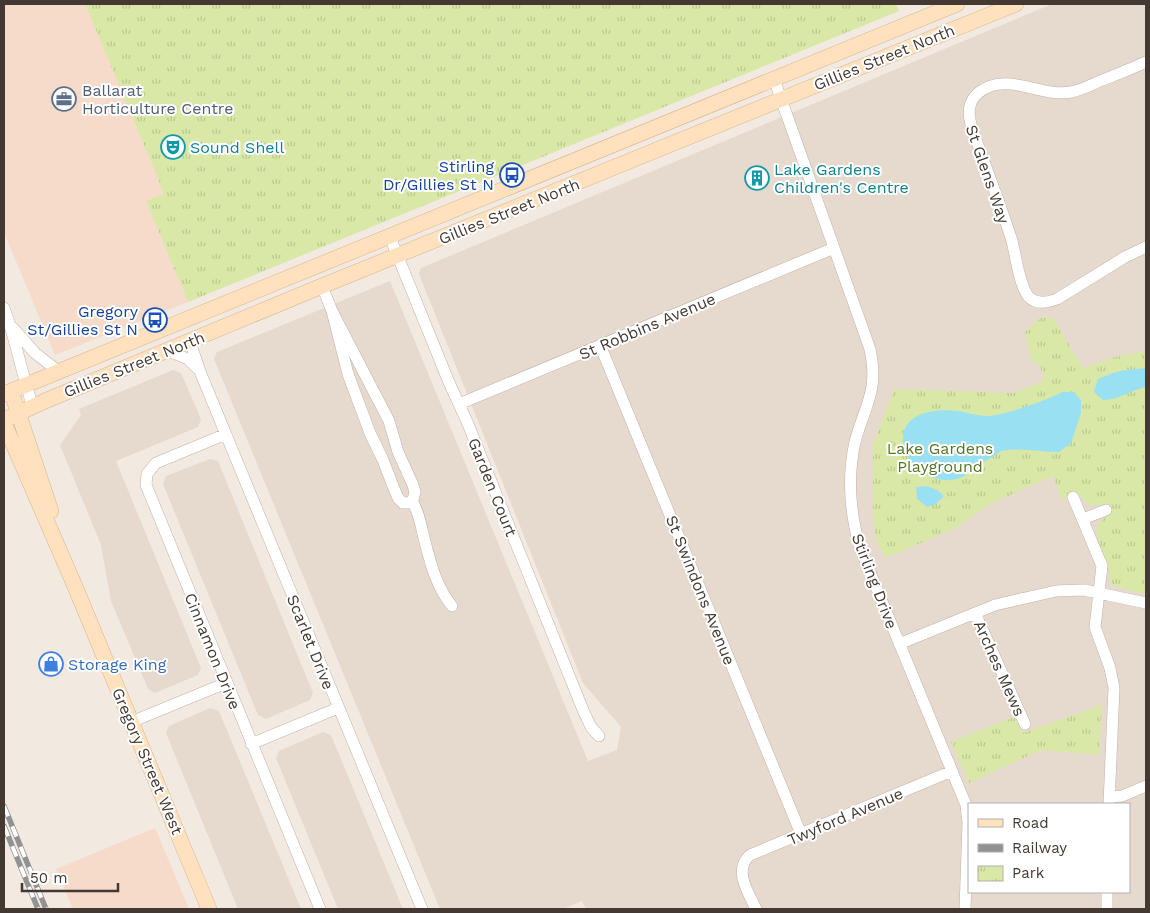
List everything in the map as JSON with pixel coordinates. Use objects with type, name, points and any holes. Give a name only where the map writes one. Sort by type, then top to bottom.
[{"type":"main road","name":"Gillies Street North","points":[[13,390],[957,4]]},
{"type":"main road","name":"Gillies Street North","points":[[4,422],[26,410],[322,286],[1016,4]]},
{"type":"main road","name":"Gregory Street West","points":[[13,390],[26,410],[74,584]]},
{"type":"main road","name":"Gregory Street West","points":[[4,422],[74,584],[209,909]]},
{"type":"street","name":"St Glens Way","points":[[1146,62],[1067,93],[1009,84],[993,86],[982,90],[974,97],[968,113],[1011,239],[1023,286],[1032,299],[1042,302],[1057,299],[1117,262],[1146,247]]},
{"type":"street","name":"Stirling Drive","points":[[774,79],[870,349],[874,370],[871,395],[852,459],[850,490],[852,515],[860,548],[966,805],[968,818],[965,909]]},
{"type":"street","name":"Garden Court","points":[[390,237],[583,710],[599,736]]},
{"type":"street","name":"St Robbins Avenue","points":[[459,404],[834,248]]},
{"type":"street","points":[[322,286],[332,311],[389,421],[398,452],[411,478],[415,492],[412,501],[417,510],[437,581],[452,606]]},
{"type":"street","points":[[4,308],[9,322],[13,390]]},
{"type":"street","points":[[332,311],[348,374],[392,486],[402,502],[412,501]]},
{"type":"street","points":[[9,322],[27,345],[58,371]]},
{"type":"street","name":"Scarlet Drive","points":[[190,342],[201,374],[422,909]]},
{"type":"street","name":"St Swindons Avenue","points":[[600,346],[802,834]]},
{"type":"street","name":"Scarlet Drive","points":[[168,351],[188,359],[201,374]]},
{"type":"street","points":[[369,429],[389,421]]},
{"type":"street","name":"Cinnamon Drive","points":[[226,434],[156,463],[148,472],[147,492],[320,909]]},
{"type":"street","points":[[392,486],[411,478]]},
{"type":"street","points":[[1073,497],[1102,566],[1095,627],[1110,668],[1114,688],[1109,800],[1146,786]]},
{"type":"street","points":[[1083,519],[1106,510]]},
{"type":"street","points":[[899,644],[995,605],[1056,591],[1079,589],[1146,603]]},
{"type":"street","name":"Arches Mews","points":[[975,613],[1025,724]]},
{"type":"street","points":[[131,722],[226,683]]},
{"type":"street","points":[[251,744],[338,708]]},
{"type":"street","name":"Twyford Avenue","points":[[756,909],[742,875],[742,866],[750,855],[952,771]]},
{"type":"street","points":[[1107,893],[1107,909]]},
{"type":"shaded area","name":"Ballarat Horticulture Centre","points":[[4,4],[85,4],[164,193],[146,201],[188,302],[55,355],[4,232]]},
{"type":"shaded area","points":[[1052,4],[1146,4],[1146,909],[586,909],[582,901],[563,909],[440,909],[214,359],[217,352],[390,281],[588,761],[617,750],[621,727],[583,683],[419,274],[421,268]]},
{"type":"shaded area","points":[[173,370],[181,373],[201,419],[198,427],[116,461],[201,668],[198,675],[155,693],[148,689],[111,601],[101,545],[60,445],[81,415],[79,409]]},
{"type":"shaded area","points":[[210,459],[218,461],[313,693],[310,700],[266,719],[258,715],[163,484],[166,476]]},
{"type":"shaded area","points":[[210,708],[219,711],[301,909],[238,909],[166,733],[169,726]]},
{"type":"shaded area","points":[[323,732],[331,735],[403,909],[338,909],[276,758],[279,751]]},
{"type":"shaded area","points":[[155,828],[189,909],[73,909],[56,869]]},
{"type":"green space","points":[[85,4],[896,4],[899,11],[188,302],[146,201],[164,193]]},
{"type":"green space","name":"Lake Gardens Playground","points":[[1040,318],[1053,318],[1083,368],[1115,357],[1146,351],[1146,594],[1116,587],[1109,581],[1109,567],[1097,538],[1098,525],[1110,515],[1105,504],[1091,506],[1083,500],[1079,493],[1062,500],[1053,476],[990,504],[954,529],[886,558],[876,540],[873,516],[873,445],[894,389],[1014,393],[1044,380],[1040,365],[1031,360],[1025,332]]},
{"type":"green space","points":[[1102,705],[1099,755],[1041,750],[969,783],[951,742],[1014,717],[1023,733]]},
{"type":"water","points":[[1146,368],[1146,387],[1109,400],[1103,400],[1094,392],[1098,379],[1125,370]]},
{"type":"water","points":[[1062,392],[1074,392],[1081,400],[1081,413],[1071,443],[1059,452],[1002,451],[974,467],[964,476],[948,480],[938,479],[922,472],[911,463],[905,450],[903,441],[907,424],[921,414],[948,410],[993,416],[1025,407]]},
{"type":"water","points":[[927,486],[937,490],[944,496],[936,504],[927,507],[917,499],[916,487]]},
{"type":"railway","points":[[4,806],[46,909]]},
{"type":"railway","points":[[4,826],[38,909]]},
{"type":"place","name":"Ballarat Horticulture Centre","points":[[64,99]]},
{"type":"place","name":"Sound Shell","points":[[173,147]]},
{"type":"place","name":"Stirling Dr/Gillies St N","points":[[512,175]]},
{"type":"place","name":"Lake Gardens Children's Centre","points":[[757,178]]},
{"type":"place","name":"Gregory St/Gillies St N","points":[[155,320]]},
{"type":"place","name":"Storage King","points":[[51,664]]}]
